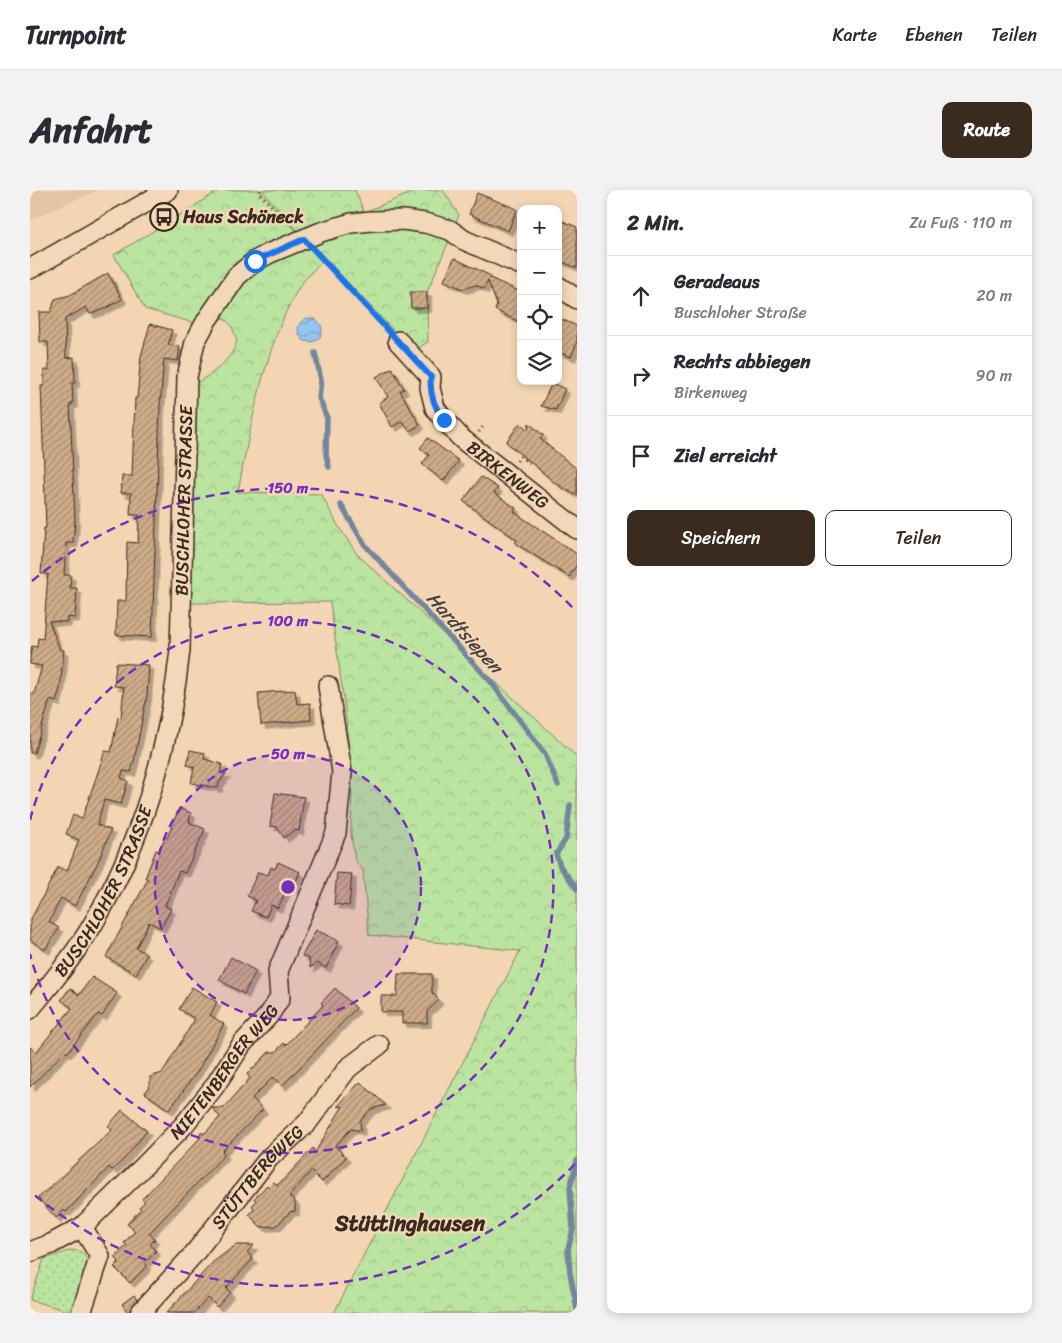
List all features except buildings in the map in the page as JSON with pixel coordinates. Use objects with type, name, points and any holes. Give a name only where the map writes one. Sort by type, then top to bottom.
[{"type":"street","points":[[30,269],[168,190]]},
{"type":"street","name":"BUSCHLOHER STRASSE","points":[[30,1009],[93,924],[133,844],[148,802],[175,694],[180,650],[187,377],[195,342],[207,320],[237,276],[255,261],[304,239],[351,223],[403,220],[450,230],[464,240],[517,263]]},
{"type":"street","points":[[562,289],[577,299]]},
{"type":"street","name":"BIRKENWEG","points":[[398,341],[431,377],[430,388],[435,408],[462,439],[577,529]]},
{"type":"street","name":"NIETENBERGER WEG","points":[[30,1252],[51,1244],[82,1227],[182,1126],[214,1087],[242,1044],[269,1015],[280,998],[278,971],[337,825],[342,772],[328,686]]},
{"type":"street","name":"STÜTTBERGWEG","points":[[140,1313],[193,1255],[269,1158],[307,1123],[348,1068],[379,1046]]},
{"type":"street","points":[[81,1313],[100,1256],[82,1227]]},
{"type":"path","points":[[260,190],[259,193],[398,341]]},
{"type":"shaded area","points":[[30,190],[98,190],[30,220]]},
{"type":"green space","points":[[220,190],[259,190],[323,260],[298,289],[276,335],[260,388],[238,492],[321,494],[337,524],[357,554],[577,757],[577,1313],[334,1313],[520,951],[369,935],[363,871],[355,860],[351,835],[352,778],[344,701],[330,602],[191,603],[197,383],[226,361],[237,342],[232,327],[220,318],[199,315],[194,323],[145,309],[114,255]]},
{"type":"green space","points":[[262,190],[355,190],[364,212],[419,190],[443,190],[459,215],[455,224],[312,228],[311,225],[306,227],[308,232],[301,235]]},
{"type":"green space","points":[[383,228],[421,230],[446,237],[449,241],[427,292],[428,342],[413,351],[313,246],[318,244],[317,241],[336,235]]},
{"type":"green space","points":[[72,1250],[81,1252],[89,1261],[75,1313],[30,1300],[44,1259]]},
{"type":"water","points":[[310,318],[315,319],[321,325],[321,335],[315,341],[310,342],[305,341],[299,335],[298,330],[299,325],[305,319]]},
{"type":"waterway","name":"Hardtsiepen","points":[[315,353],[321,380],[319,398],[327,418],[326,455],[329,467]]},
{"type":"waterway","name":"Hardtsiepen","points":[[341,505],[365,545],[491,682],[545,754],[558,785]]},
{"type":"waterway","name":"Hardtsiepen","points":[[570,805],[566,839],[556,854],[560,866],[577,889]]},
{"type":"waterway","name":"Hardtsiepen","points":[[577,1161],[570,1188],[573,1229],[568,1249],[570,1273],[577,1309]]},
{"type":"place","name":"Haus Schöneck","points":[[164,217]]},
{"type":"district","name":"Stüttinghausen","points":[[410,1223]]},
{"type":"route","points":[[255,261],[304,239],[431,377],[430,388],[435,408],[444,420]]}]
